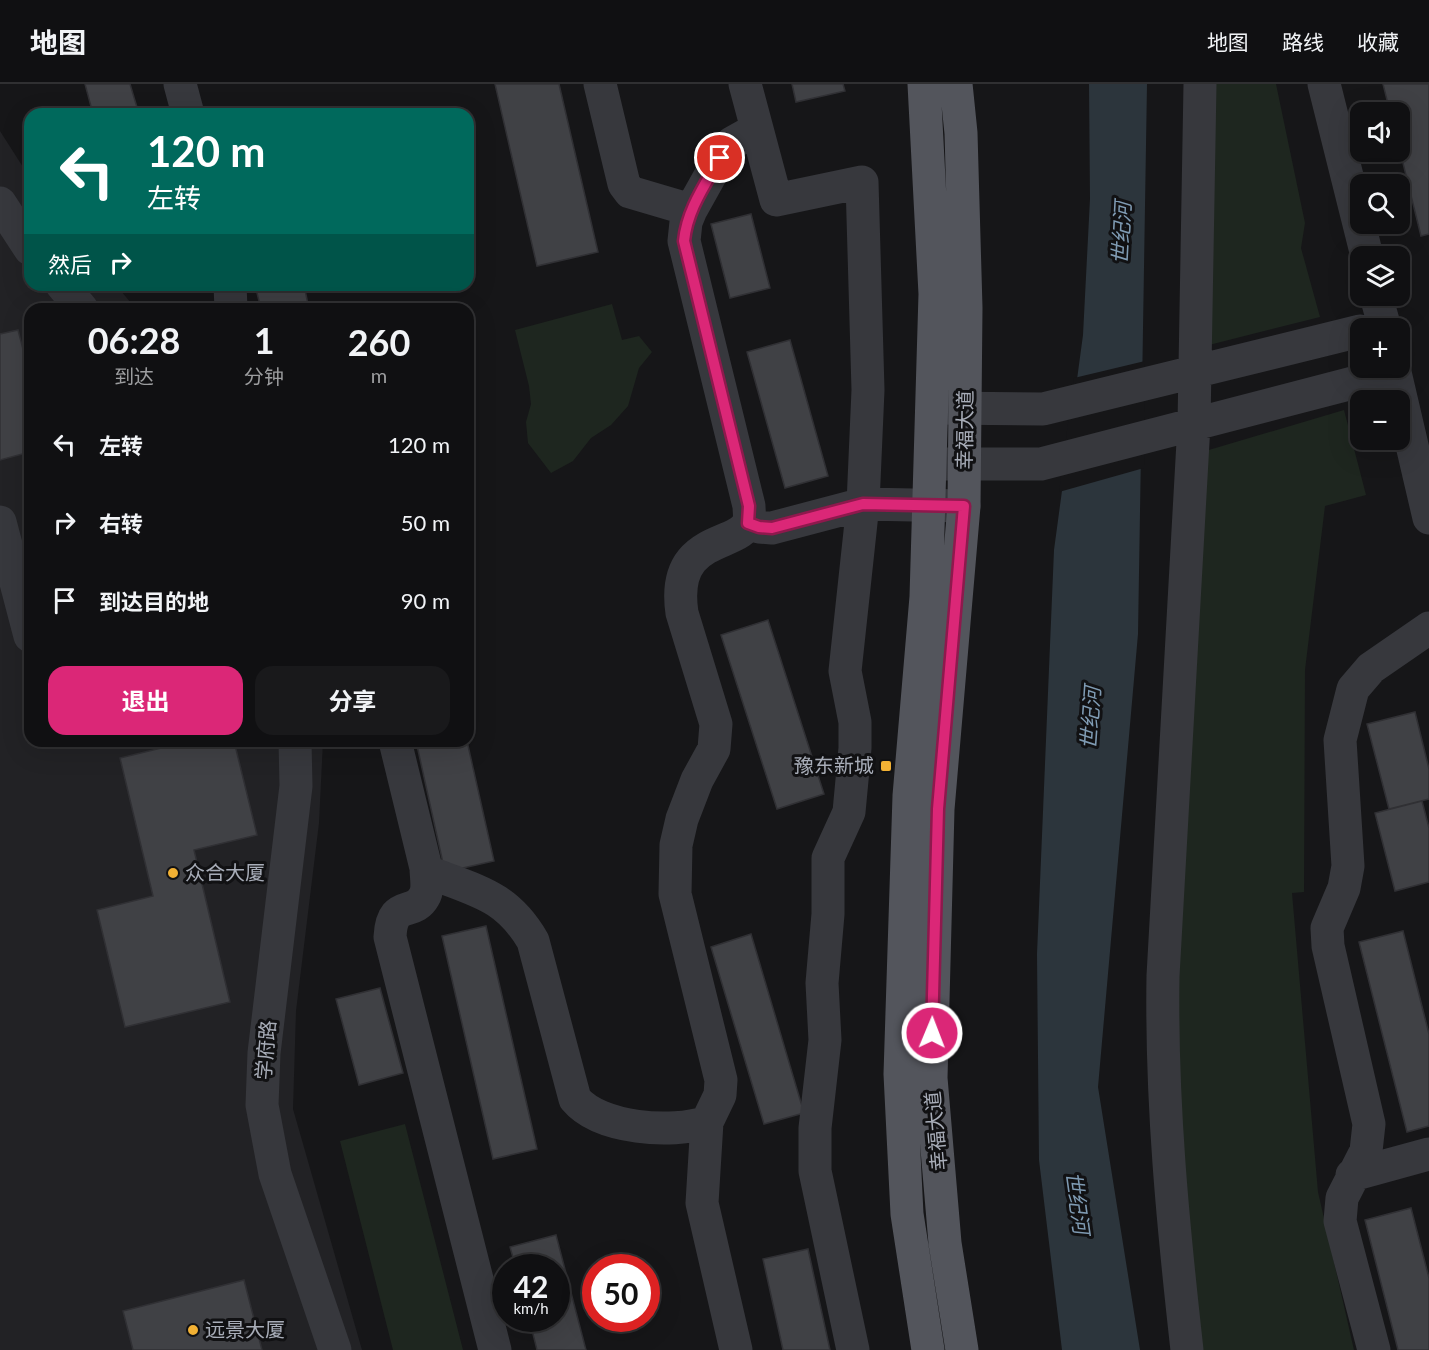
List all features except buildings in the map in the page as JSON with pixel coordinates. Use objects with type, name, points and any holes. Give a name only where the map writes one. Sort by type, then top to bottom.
[{"type":"main road","name":"幸福大道","points":[[924,84],[935,294],[926,597],[909,796],[900,1074],[907,1214],[928,1350]]},
{"type":"main road","name":"幸福大道","points":[[956,84],[961,133],[966,308],[964,506],[938,809],[931,1078],[945,1243],[962,1350]]},
{"type":"street","points":[[180,84],[186,108]]},
{"type":"street","points":[[600,84],[624,184],[630,192],[691,210]]},
{"type":"street","points":[[745,84],[776,200],[861,182],[868,390],[863,504],[845,671],[855,722],[855,748],[849,812],[828,858],[828,914],[822,982],[825,1040],[815,1128],[814,1171],[853,1350]]},
{"type":"street","points":[[1187,1350],[1169,1195],[1162,1064],[1163,976],[1194,424],[1200,84]]},
{"type":"street","points":[[1324,84],[1364,246]]},
{"type":"street","points":[[736,1350],[702,1203],[707,1122],[720,1095],[722,1080],[675,894],[676,845],[680,828],[697,780],[714,749],[716,724],[680,597],[682,581],[698,552],[742,530],[748,523],[749,506],[684,241],[686,222],[691,210],[720,158],[732,143],[757,129]]},
{"type":"street","points":[[0,203],[24,240]]},
{"type":"street","points":[[67,291],[77,303]]},
{"type":"street","points":[[932,408],[1043,409],[1194,372],[1350,329]]},
{"type":"street","points":[[930,464],[1041,464],[1365,378]]},
{"type":"street","points":[[1397,378],[1429,518]]},
{"type":"street","points":[[748,523],[772,528],[863,504],[964,506]]},
{"type":"street","points":[[0,522],[24,613]]},
{"type":"street","points":[[1374,1350],[1340,1221],[1342,1198],[1366,1151],[1369,1124],[1328,946],[1327,928],[1344,888],[1348,866],[1341,740],[1353,689],[1371,668],[1429,628]]},
{"type":"street","name":"学府路","points":[[295,747],[297,786],[264,1053],[262,1105],[275,1174],[335,1350]]},
{"type":"street","points":[[396,747],[426,868],[427,887],[424,897],[418,903],[398,912],[391,922],[390,937],[495,1350]]},
{"type":"street","points":[[436,875],[492,897],[515,913],[526,927],[533,940],[575,1100],[583,1110],[628,1125],[663,1127],[707,1122]]},
{"type":"street","points":[[1352,1175],[1429,1154]]},
{"type":"shaded area","points":[[1212,84],[1276,84],[1305,223],[1301,248],[1320,317],[1209,345]]},
{"type":"shaded area","points":[[0,131],[24,169],[24,291],[121,291],[131,303],[24,303],[24,747],[323,747],[319,823],[296,1011],[293,1109],[362,1350],[0,1350]]},
{"type":"shaded area","points":[[612,304],[622,340],[639,336],[652,352],[639,368],[628,406],[611,425],[591,438],[573,461],[551,473],[528,443],[526,422],[531,404],[529,386],[515,330]]},
{"type":"shaded area","points":[[1344,410],[1350,433],[1350,450],[1354,450],[1366,495],[1325,506],[1305,670],[1304,892],[1292,893],[1318,1192],[1354,1350],[1199,1350],[1180,1183],[1175,976],[1202,452]]},
{"type":"shaded area","points":[[405,1124],[463,1350],[393,1350],[340,1141]]},
{"type":"water","name":"世纪河","points":[[1089,84],[1147,84],[1138,634],[1098,1087],[1140,1350],[1062,1350],[1039,1160],[1037,954],[1054,550],[1083,335],[1090,199]]},
{"type":"pier","points":[[1145,361],[1144,468],[1059,492],[1074,378]]},
{"type":"place","name":"豫东新城","points":[[886,766]]},
{"type":"place","name":"众合大厦","points":[[173,873]]},
{"type":"place","name":"远景大厦","points":[[193,1330]]},
{"type":"route","points":[[720,158],[691,210],[686,222],[684,241],[749,506],[748,523],[772,528],[863,504],[964,506],[938,809],[932,1033]]}]
